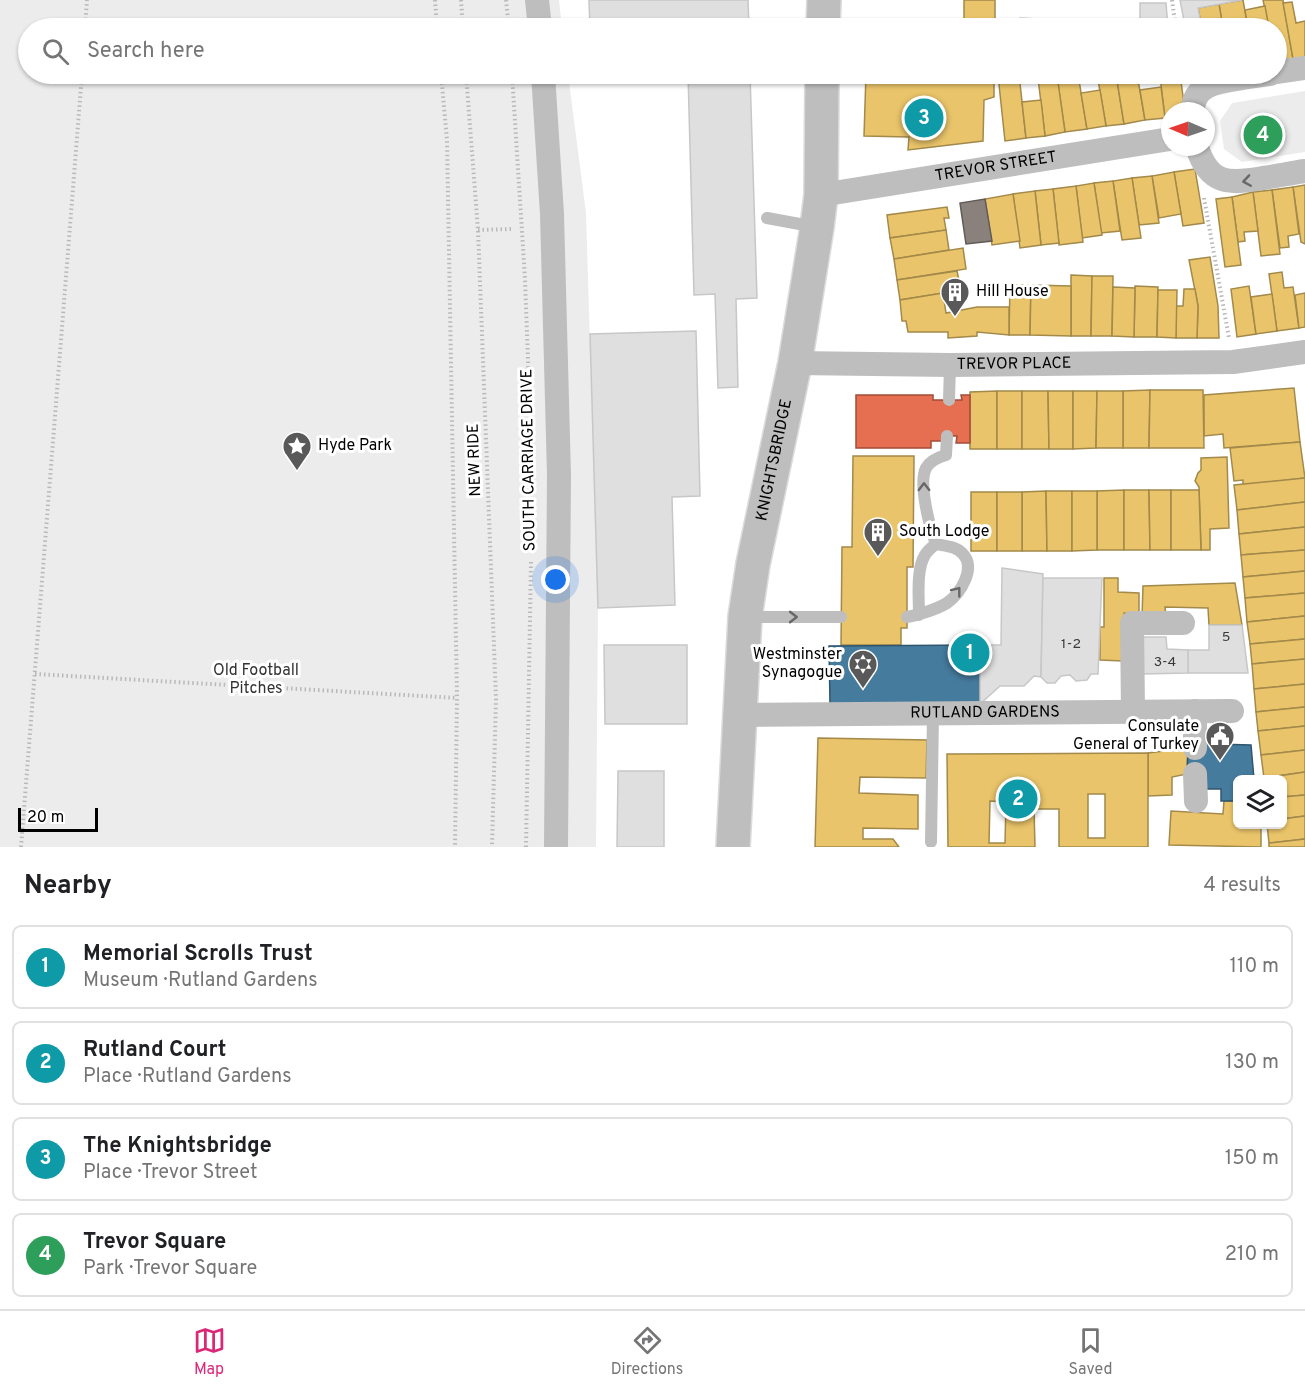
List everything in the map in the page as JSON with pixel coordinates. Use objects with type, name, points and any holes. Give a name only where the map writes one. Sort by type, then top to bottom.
[{"type":"main road","points":[[823,18],[824,0]]},
{"type":"main road","name":"KNIGHTSBRIDGE","points":[[733,847],[745,617],[753,564],[795,363],[817,227],[821,195],[822,84]]},
{"type":"street","points":[[537,0],[539,18]]},
{"type":"street","points":[[1287,70],[1305,68]]},
{"type":"street","name":"SOUTH CARRIAGE DRIVE","points":[[544,84],[552,214],[559,475],[556,847]]},
{"type":"street","points":[[1195,102],[1196,95],[1211,84]]},
{"type":"street","name":"TREVOR STREET","points":[[821,195],[1161,140]]},
{"type":"street","points":[[1201,156],[1206,168],[1224,180],[1238,182],[1305,171]]},
{"type":"street","name":"TREVOR PLACE","points":[[795,363],[950,365],[1233,363],[1305,352]]},
{"type":"street","points":[[1133,712],[1132,623],[1182,623]]},
{"type":"street","points":[[1195,711],[1195,748]]},
{"type":"street","name":"RUTLAND GARDENS","points":[[739,716],[1232,711]]},
{"type":"street","points":[[1195,774],[1196,801]]},
{"type":"lane","points":[[767,218],[817,227]]},
{"type":"lane","points":[[949,400],[950,365]]},
{"type":"lane","points":[[936,544],[931,532],[924,497],[924,480],[926,468],[931,462],[946,455],[947,436]]},
{"type":"lane","points":[[936,544],[957,549],[963,554],[969,568],[962,585],[947,603],[913,616],[924,555],[936,544]]},
{"type":"lane","points":[[745,617],[842,617]]},
{"type":"lane","points":[[931,842],[933,714]]},
{"type":"path","points":[[86,18],[87,0]]},
{"type":"path","points":[[435,0],[436,18]]},
{"type":"path","points":[[461,0],[462,18]]},
{"type":"path","points":[[506,0],[508,18]]},
{"type":"path","points":[[1172,0],[1175,18]]},
{"type":"path","points":[[21,847],[81,84]]},
{"type":"path","points":[[442,84],[447,140],[457,698],[455,847]]},
{"type":"path","name":"NEW RIDE","points":[[467,84],[478,230],[495,699],[492,847]]},
{"type":"path","name":"SOUTH CARRIAGE DRIVE","points":[[513,84],[525,279],[529,396]]},
{"type":"path","points":[[1204,193],[1233,363]]},
{"type":"path","points":[[478,230],[514,229]]},
{"type":"path","name":"SOUTH CARRIAGE DRIVE","points":[[526,847],[531,549]]},
{"type":"path","points":[[35,674],[457,698]]},
{"type":"green space","name":"Hyde Park","points":[[0,0],[559,0],[561,18],[18,18],[18,84],[569,84],[586,213],[598,608],[596,847],[0,847]]},
{"type":"green space","points":[[1305,91],[1305,152],[1242,162],[1224,149],[1220,121],[1232,103]]},
{"type":"building: Homes","points":[[964,0],[995,0],[995,18],[964,18]]},
{"type":"building: Homes","points":[[1243,0],[1246,18],[1221,18],[1219,4]]},
{"type":"building: Homes","points":[[1263,0],[1283,0],[1286,18],[1267,18]]},
{"type":"building: Homes","points":[[1292,2],[1296,23],[1305,21],[1305,57],[1293,59],[1283,3]]},
{"type":"building: Homes","points":[[1219,4],[1221,18],[1200,18],[1198,8]]},
{"type":"building: Homes","points":[[1265,6],[1267,18],[1246,18],[1245,10]]},
{"type":"building: Homes","points":[[1287,24],[1293,59],[1287,60]]},
{"type":"building: Homes","points":[[866,84],[994,84],[994,97],[984,100],[983,141],[908,150],[909,137],[864,136]]},
{"type":"building: Homes","points":[[999,84],[1020,84],[1026,138],[1005,141]]},
{"type":"building: Homes","points":[[1039,84],[1058,84],[1065,132],[1045,136]]},
{"type":"building: Homes","points":[[1058,84],[1080,84],[1087,129],[1065,132]]},
{"type":"building: Homes","points":[[1099,84],[1118,84],[1124,124],[1106,126]]},
{"type":"building: Homes","points":[[1118,84],[1139,84],[1145,120],[1124,124]]},
{"type":"building: Homes","points":[[1161,84],[1181,84],[1184,102],[1163,102]]},
{"type":"building: Homes","points":[[1161,87],[1163,102],[1161,102],[1161,118],[1145,120],[1140,90]]},
{"type":"building: Homes","points":[[1100,90],[1106,126],[1087,129],[1081,93]]},
{"type":"building: Homes","points":[[1041,100],[1045,136],[1026,138],[1022,102]]},
{"type":"building: Homes","points":[[1195,169],[1204,223],[1183,226],[1174,172]]},
{"type":"building: Homes","points":[[1174,172],[1181,214],[1159,218],[1152,176]]},
{"type":"building: Homes","points":[[1152,176],[1159,223],[1139,225],[1132,178]]},
{"type":"building: Homes","points":[[1132,178],[1141,238],[1122,240],[1113,181]]},
{"type":"building: Homes","points":[[1113,181],[1120,231],[1101,233],[1094,183]]},
{"type":"building: Homes","points":[[1094,183],[1102,235],[1082,238],[1076,186]]},
{"type":"building: Homes","points":[[1305,185],[1305,244],[1301,242],[1293,187]]},
{"type":"building: Homes","points":[[1076,186],[1083,242],[1059,245],[1053,189]]},
{"type":"building: Homes","points":[[1293,187],[1299,234],[1288,236],[1289,247],[1280,248],[1272,190]]},
{"type":"building: Homes","points":[[1053,189],[1059,243],[1041,245],[1035,191]]},
{"type":"building: Homes","points":[[1272,190],[1280,254],[1261,256],[1253,192]]},
{"type":"building: Homes","points":[[1035,191],[1041,245],[1020,248],[1013,194]]},
{"type":"building: Homes","points":[[1253,192],[1258,231],[1244,232],[1245,241],[1238,242],[1232,197]]},
{"type":"building: Homes","points":[[1013,194],[1020,241],[992,245],[985,199]]},
{"type":"building: Homes","points":[[1232,197],[1241,265],[1225,267],[1216,199]]},
{"type":"building: Homes","points":[[947,207],[949,218],[944,218],[946,230],[890,238],[887,215]]},
{"type":"building: Homes","points":[[946,230],[949,250],[894,259],[890,238]]},
{"type":"building: Homes","points":[[963,248],[966,269],[897,280],[894,259]]},
{"type":"building: Homes","points":[[1210,257],[1218,306],[1219,338],[1197,338],[1198,306],[1189,260]]},
{"type":"building: Homes","points":[[957,271],[961,290],[900,300],[897,280]]},
{"type":"building: Homes","points":[[1282,272],[1284,288],[1293,287],[1299,328],[1277,331],[1269,274]]},
{"type":"building: Homes","points":[[1071,275],[1092,276],[1091,336],[1071,336]]},
{"type":"building: Homes","points":[[1092,276],[1113,276],[1112,336],[1091,336]]},
{"type":"building: Homes","points":[[1010,285],[1031,285],[1030,335],[1009,335]]},
{"type":"building: Homes","points":[[1031,285],[1071,286],[1071,336],[1030,335]]},
{"type":"building: Homes","points":[[1135,286],[1158,287],[1157,337],[1134,337]]},
{"type":"building: Homes","points":[[1249,286],[1256,334],[1237,337],[1231,289]]},
{"type":"building: Homes","points":[[1113,287],[1135,288],[1134,337],[1112,336]]},
{"type":"building: Homes","points":[[1184,289],[1195,289],[1198,306],[1197,338],[1176,338],[1176,306],[1183,306]]},
{"type":"building: Homes","points":[[1158,290],[1177,290],[1176,338],[1157,337]]},
{"type":"building: Homes","name":"Hill House","points":[[943,293],[946,313],[977,307],[1009,307],[1009,335],[977,332],[977,336],[948,338],[948,332],[908,332],[906,321],[902,321],[900,300]]},
{"type":"building: Homes","points":[[1305,293],[1305,327],[1299,328],[1295,295]]},
{"type":"building: Homes","points":[[1272,294],[1277,331],[1256,334],[1251,297]]},
{"type":"building: Homes","points":[[1294,388],[1300,442],[1224,448],[1223,434],[1204,436],[1204,395]]},
{"type":"building: Homes","points":[[1150,390],[1149,448],[1123,448],[1123,391]]},
{"type":"building: Homes","points":[[1150,390],[1203,390],[1204,448],[1149,448]]},
{"type":"building: Homes","points":[[997,391],[997,449],[970,449],[970,392]]},
{"type":"building: Homes","points":[[997,391],[1022,391],[1022,449],[997,449]]},
{"type":"building: Homes","points":[[1022,391],[1048,391],[1049,449],[1022,449]]},
{"type":"building: Homes","points":[[1048,391],[1073,391],[1073,449],[1049,449]]},
{"type":"building: Homes","points":[[1073,391],[1097,391],[1096,448],[1073,449]]},
{"type":"building: Homes","points":[[1097,391],[1123,391],[1123,448],[1096,448]]},
{"type":"building: Homes","points":[[1300,442],[1305,478],[1243,485],[1243,480],[1234,481],[1230,448]]},
{"type":"building: Homes","name":"South Lodge","points":[[853,456],[914,456],[913,567],[907,567],[907,628],[901,628],[901,645],[841,645],[842,547],[852,547]]},
{"type":"building: Homes","points":[[1227,457],[1229,528],[1210,529],[1210,550],[1201,550],[1199,487],[1195,481],[1201,470],[1201,458]]},
{"type":"building: Homes","points":[[1305,478],[1305,502],[1237,510],[1234,485]]},
{"type":"building: Homes","points":[[1124,490],[1124,550],[1097,550],[1097,491]]},
{"type":"building: Homes","points":[[1124,490],[1149,490],[1150,550],[1124,550]]},
{"type":"building: Homes","points":[[1149,490],[1171,490],[1171,550],[1150,550]]},
{"type":"building: Homes","points":[[1171,490],[1199,490],[1201,550],[1171,550]]},
{"type":"building: Homes","points":[[1046,491],[1047,551],[1022,551],[1022,492]]},
{"type":"building: Homes","points":[[1046,491],[1072,491],[1072,551],[1047,551]]},
{"type":"building: Homes","points":[[1072,491],[1097,491],[1097,550],[1072,551]]},
{"type":"building: Homes","points":[[971,492],[997,492],[997,551],[971,551]]},
{"type":"building: Homes","points":[[997,492],[1022,492],[1022,551],[997,551]]},
{"type":"building: Homes","points":[[1305,502],[1305,527],[1239,534],[1237,510]]},
{"type":"building: Homes","points":[[1305,527],[1305,550],[1241,555],[1239,534]]},
{"type":"building: Homes","points":[[1305,550],[1305,571],[1243,577],[1241,555]]},
{"type":"building: Homes","points":[[1305,571],[1305,593],[1245,598],[1243,577]]},
{"type":"building: Homes","points":[[1104,578],[1118,578],[1118,592],[1139,593],[1139,614],[1124,613],[1123,661],[1100,660],[1100,627],[1104,627]]},
{"type":"building: Homes","points":[[1235,583],[1242,625],[1209,625],[1208,608],[1165,607],[1166,617],[1142,617],[1143,586]]},
{"type":"building: Homes","points":[[1305,593],[1305,616],[1247,622],[1245,598]]},
{"type":"building: Homes","points":[[1305,616],[1305,639],[1250,644],[1247,622]]},
{"type":"building: Homes","points":[[1305,639],[1305,659],[1252,664],[1250,644]]},
{"type":"building: Homes","points":[[1305,659],[1305,684],[1254,689],[1252,664]]},
{"type":"building: Homes","points":[[1305,684],[1305,707],[1256,712],[1254,689]]},
{"type":"building: Homes","points":[[1305,707],[1305,726],[1258,731],[1256,712]]},
{"type":"building: Homes","points":[[1305,726],[1305,750],[1261,755],[1258,731]]},
{"type":"building: Homes","points":[[818,738],[927,740],[926,778],[860,777],[859,793],[918,795],[918,829],[863,828],[863,839],[893,839],[899,847],[815,847]]},
{"type":"building: Homes","points":[[1188,748],[1187,774],[1172,777],[1172,795],[1148,796],[1148,753]]},
{"type":"building: Homes","points":[[1305,750],[1305,772],[1264,775],[1261,755]]},
{"type":"building: Homes","points":[[1148,753],[1148,847],[1059,847],[1059,809],[1034,809],[1035,847],[948,847],[947,754]],"holes":[[[1088,794],[1105,794],[1105,838],[1088,838]],[[990,801],[1006,802],[1005,843],[989,843]]]},
{"type":"building: Homes","points":[[1305,772],[1305,795],[1287,797],[1287,775],[1284,775]]},
{"type":"building: Homes","points":[[1305,795],[1305,816],[1287,818],[1287,797]]},
{"type":"building: Homes","points":[[1224,801],[1233,801],[1233,829],[1261,829],[1261,847],[1169,845],[1171,811],[1223,814]]},
{"type":"building: Homes","points":[[1305,816],[1305,839],[1269,843],[1268,829],[1287,829],[1287,818]]},
{"type":"building: Homes","points":[[1305,839],[1305,847],[1269,847],[1269,843]]},
{"type":"building: Shops","points":[[856,395],[933,395],[933,400],[962,400],[961,395],[970,395],[970,443],[956,443],[957,436],[942,436],[942,441],[931,441],[931,448],[856,448]]},
{"type":"building: Public","points":[[980,645],[980,704],[830,704],[829,646]]},
{"type":"building: Public","name":"Consulate General of Turkey","points":[[1199,742],[1251,745],[1254,775],[1233,775],[1233,801],[1221,801],[1221,789],[1199,789],[1187,774],[1188,748]]},
{"type":"building: Industry","points":[[985,199],[992,241],[966,244],[960,203]]},
{"type":"building: Other","points":[[589,0],[748,0],[749,18],[590,18]]},
{"type":"building: Other","points":[[1180,0],[1242,0],[1198,8],[1200,18],[1183,18]]},
{"type":"building: Other","points":[[1140,3],[1166,3],[1167,18],[1140,18]]},
{"type":"building: Other","points":[[688,84],[750,84],[757,298],[736,299],[738,387],[718,388],[715,294],[694,295]]},
{"type":"building: Other","points":[[696,331],[700,496],[672,497],[675,605],[598,608],[590,334]]},
{"type":"building: Other","points":[[1002,568],[1043,574],[1041,677],[1034,676],[1024,686],[1000,686],[980,704],[980,645],[1001,645]]},
{"type":"building: Other","points":[[1043,578],[1102,578],[1098,674],[1091,674],[1087,680],[1076,681],[1070,675],[1061,676],[1055,683],[1047,683],[1041,677]]},
{"type":"building: Other","points":[[1209,625],[1242,625],[1248,673],[1188,673],[1188,650],[1209,650]]},
{"type":"building: Other","points":[[1142,637],[1166,637],[1167,649],[1188,650],[1188,673],[1142,674]]},
{"type":"building: Other","points":[[604,645],[687,645],[687,724],[605,724]]},
{"type":"building: Other","points":[[618,771],[664,771],[664,847],[617,847]]},
{"type":"place","name":"The Knightsbridge","points":[[924,118]]},
{"type":"place","name":"Trevor Square","points":[[1263,135]]},
{"type":"place","name":"Hill House","points":[[955,318]]},
{"type":"place","name":"Hyde Park","points":[[297,472]]},
{"type":"place","name":"South Lodge","points":[[878,558]]},
{"type":"place","name":"Memorial Scrolls Trust","points":[[970,653]]},
{"type":"place","name":"Westminster Synagogue","points":[[863,690]]},
{"type":"place","name":"Consulate General of Turkey","points":[[1220,762]]},
{"type":"place","name":"Rutland Court","points":[[1018,799]]},
{"type":"park label","name":"Old Football Pitches","points":[[256,680]]}]
